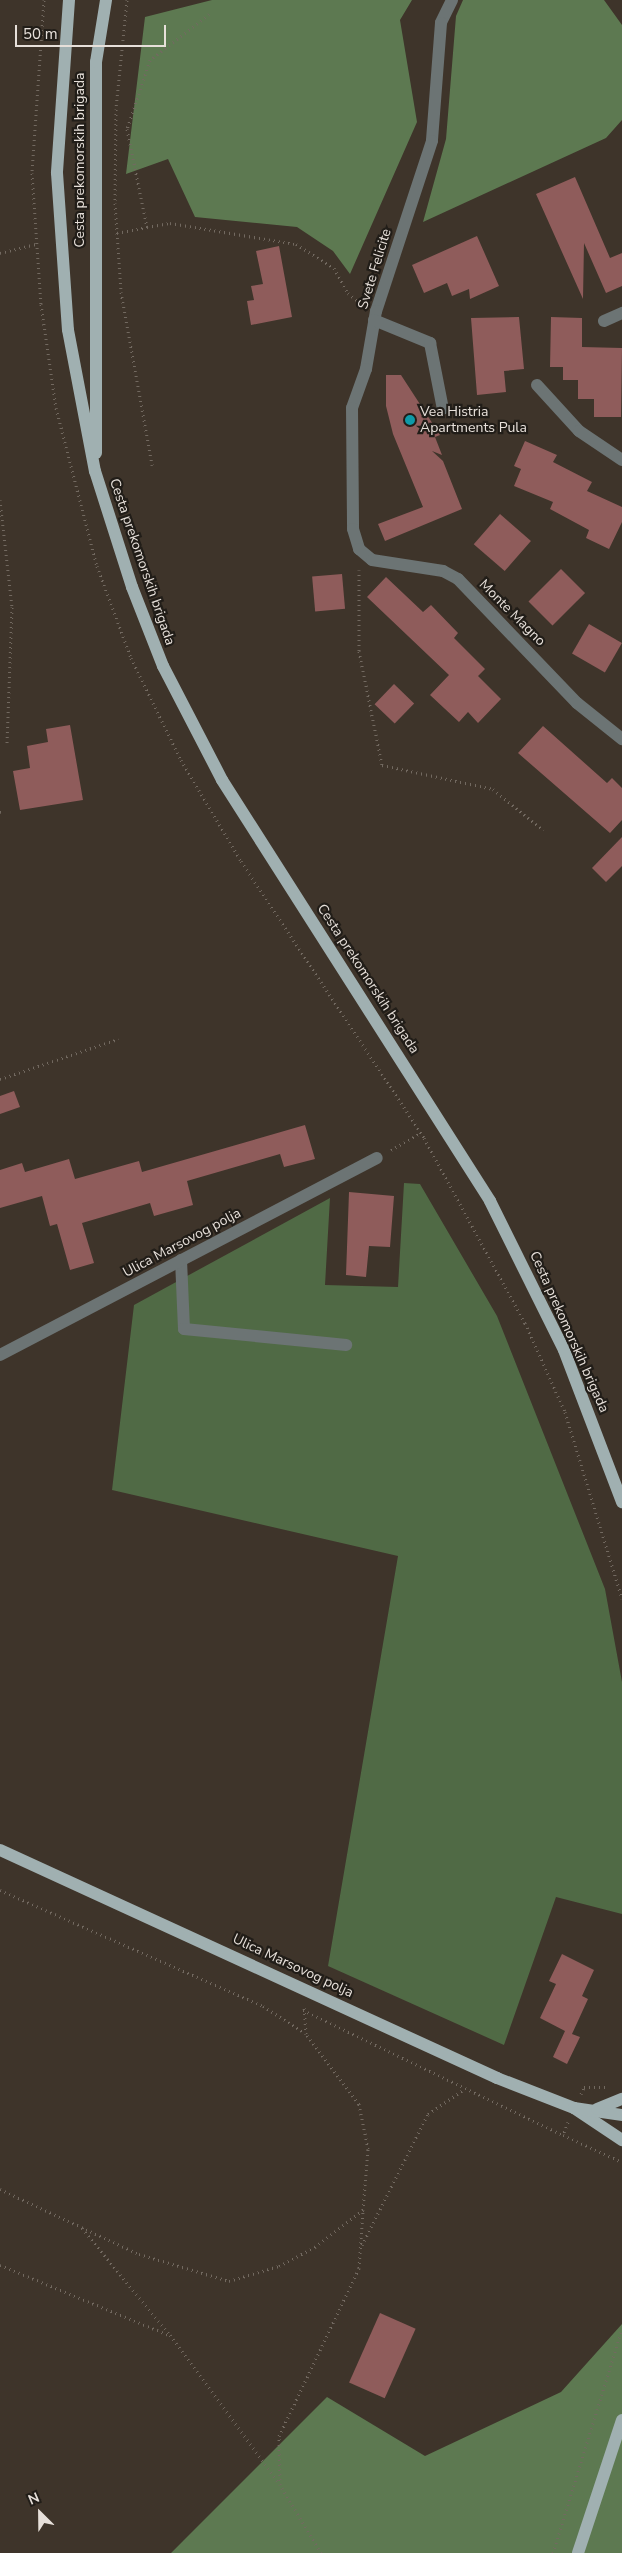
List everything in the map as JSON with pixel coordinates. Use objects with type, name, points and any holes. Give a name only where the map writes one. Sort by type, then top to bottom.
[{"type":"main road","name":"Cesta prekomorskih brigada","points":[[69,0],[60,89],[59,227],[68,330],[95,471],[135,596],[178,697],[238,806],[490,1201],[564,1350],[622,1502]]},
{"type":"main road","name":"Cesta prekomorskih brigada","points":[[95,471],[96,62],[106,0]]},
{"type":"main road","name":"Ulica Marsovog polja","points":[[0,1850],[311,1990],[497,2078],[574,2108],[622,2140]]},
{"type":"main road","points":[[597,2109],[622,2099]]},
{"type":"main road","name":"Ulica Marsovog polja","points":[[574,2108],[597,2109],[622,2115]]},
{"type":"main road","points":[[578,2553],[622,2420]]},
{"type":"street","name":"Svete Felicite","points":[[359,549],[353,529],[352,408],[366,369],[375,316],[432,141],[441,23],[452,0]]},
{"type":"street","points":[[604,321],[622,314]]},
{"type":"street","points":[[375,316],[430,343],[443,409]]},
{"type":"street","points":[[537,385],[580,431],[622,460]]},
{"type":"street","name":"Monte Magno","points":[[359,549],[372,560],[443,571],[458,579],[577,704],[622,739]]},
{"type":"street","name":"Ulica Marsovog polja","points":[[0,1355],[377,1158]]},
{"type":"street","points":[[181,1260],[184,1329],[346,1345]]},
{"type":"path","points":[[127,0],[116,109],[117,234],[121,292],[152,465]]},
{"type":"path","points":[[147,227],[127,129],[150,60],[209,14]]},
{"type":"path","points":[[117,234],[170,223],[296,244],[325,260],[353,298],[375,316]]},
{"type":"path","points":[[0,253],[37,244]]},
{"type":"path","points":[[0,500],[12,607],[7,744]]},
{"type":"path","points":[[359,549],[359,652],[382,765],[493,789],[543,830]]},
{"type":"path","points":[[0,1079],[118,1039]]},
{"type":"path","points":[[377,1158],[421,1133]]},
{"type":"path","points":[[0,1890],[263,2006],[306,2034],[358,2104],[368,2149],[359,2268],[279,2436],[280,2485]]},
{"type":"path","points":[[306,2034],[303,2010],[311,1990]]},
{"type":"path","points":[[303,2010],[463,2090],[563,2135]]},
{"type":"path","points":[[584,2088],[614,2086]]},
{"type":"path","points":[[360,2247],[428,2114],[463,2090]]},
{"type":"path","points":[[0,2189],[184,2271],[229,2281],[286,2262],[363,2210]]},
{"type":"path","points":[[81,2226],[170,2336],[280,2485],[321,2553]]},
{"type":"path","points":[[0,2265],[170,2336]]},
{"type":"path","points":[[553,2553],[622,2329]]},
{"type":"green space","points":[[212,0],[412,0],[400,20],[417,122],[350,274],[333,251],[297,227],[195,217],[168,159],[126,174],[145,17]]},
{"type":"green space","points":[[463,0],[604,0],[622,25],[622,120],[606,138],[423,222],[446,139],[456,16]]},
{"type":"green space","points":[[404,1183],[420,1184],[497,1316],[605,1589],[622,1682],[622,1914],[556,1897],[504,2045],[328,1966],[398,1556],[112,1490],[134,1305],[330,1198],[325,1285],[398,1287]]},
{"type":"green space","points":[[622,2324],[622,2553],[171,2553],[327,2397],[425,2456],[561,2392]]},
{"type":"building","points":[[575,177],[610,258],[622,253],[622,286],[606,293],[584,243],[583,299],[536,194]]},
{"type":"building","points":[[477,236],[499,286],[470,299],[469,289],[452,296],[447,283],[424,293],[412,265]]},
{"type":"building","points":[[279,246],[292,317],[251,325],[247,301],[254,300],[251,286],[263,284],[256,251]]},
{"type":"building","points":[[519,317],[524,369],[504,371],[506,392],[477,395],[471,318]]},
{"type":"building","points":[[551,317],[582,318],[582,347],[622,348],[621,417],[594,417],[594,399],[578,399],[578,380],[563,380],[563,367],[550,367]]},
{"type":"building","points":[[386,375],[401,375],[440,435],[435,437],[442,455],[432,451],[443,461],[462,509],[385,541],[378,524],[423,507],[393,434],[386,406]]},
{"type":"building","points":[[525,441],[557,455],[553,462],[592,482],[587,491],[622,507],[622,522],[609,549],[586,538],[589,530],[550,509],[553,502],[514,486],[521,469],[514,466]]},
{"type":"building","points":[[500,514],[531,541],[505,571],[474,544]]},
{"type":"building","points":[[561,569],[585,593],[553,626],[528,602]]},
{"type":"building","points":[[342,574],[345,609],[315,611],[312,577]]},
{"type":"building","points":[[386,577],[423,612],[431,605],[458,633],[454,638],[485,669],[478,676],[501,699],[478,723],[468,712],[459,722],[430,695],[449,675],[367,597]]},
{"type":"building","points":[[589,624],[622,643],[605,672],[572,653]]},
{"type":"building","points":[[394,684],[414,703],[395,724],[375,704]]},
{"type":"building","points":[[70,725],[83,800],[20,810],[13,771],[30,768],[27,746],[48,742],[46,729]]},
{"type":"building","points":[[543,726],[607,783],[612,778],[622,788],[622,820],[610,833],[518,753]]},
{"type":"building","points":[[622,837],[622,866],[606,882],[592,868]]},
{"type":"building","points":[[14,1091],[20,1107],[0,1114],[0,1096]]},
{"type":"building","points":[[305,1125],[315,1159],[284,1167],[280,1154],[187,1181],[193,1205],[154,1216],[150,1203],[82,1223],[94,1263],[70,1270],[57,1224],[50,1226],[42,1196],[0,1208],[0,1170],[22,1163],[25,1172],[69,1159],[75,1179],[139,1161],[142,1172]]},
{"type":"building","points":[[349,1192],[394,1196],[390,1247],[369,1246],[366,1277],[346,1275]]},
{"type":"building","points":[[562,1954],[594,1970],[582,1996],[588,1999],[572,2034],[580,2037],[567,2064],[553,2057],[565,2031],[540,2018],[556,1984],[549,1981]]},
{"type":"building","points":[[380,2313],[416,2329],[385,2398],[349,2382]]},
{"type":"place","name":"Vea Histria Apartments Pula","points":[[410,420]]}]
